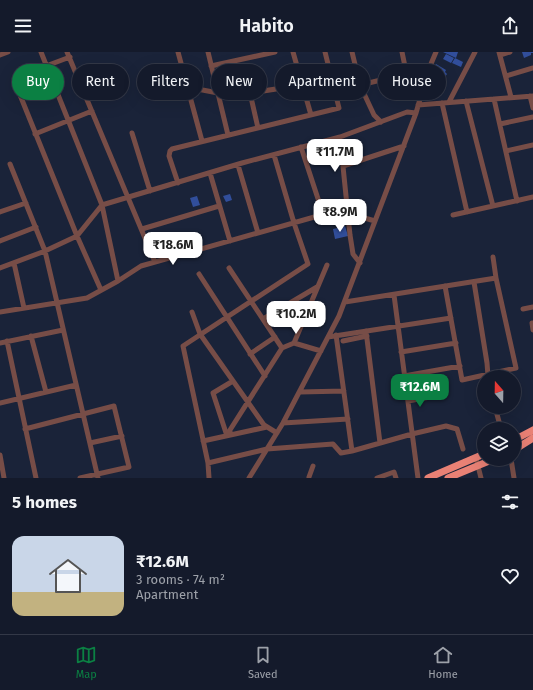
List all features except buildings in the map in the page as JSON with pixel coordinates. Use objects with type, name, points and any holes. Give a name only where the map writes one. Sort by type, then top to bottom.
[{"type":"highway","points":[[521,436],[533,430]]},
{"type":"highway","points":[[521,446],[533,438]]},
{"type":"highway","points":[[428,478],[476,458]]},
{"type":"highway","points":[[448,478],[478,466]]},
{"type":"street","points":[[41,52],[45,64]]},
{"type":"street","points":[[178,52],[181,64]]},
{"type":"street","points":[[208,52],[211,66]]},
{"type":"street","points":[[220,64],[275,52]]},
{"type":"street","points":[[292,52],[296,64]]},
{"type":"street","points":[[326,52],[329,64]]},
{"type":"street","points":[[352,52],[355,64]]},
{"type":"street","points":[[402,52],[404,64]]},
{"type":"street","points":[[249,478],[283,423],[339,316],[404,146],[416,113],[428,71],[436,52]]},
{"type":"street","points":[[450,102],[475,52]]},
{"type":"street","points":[[510,52],[499,54],[512,97]]},
{"type":"street","points":[[50,64],[69,55],[155,262]]},
{"type":"street","points":[[506,76],[533,68]]},
{"type":"street","points":[[419,102],[442,103],[532,96],[533,108]]},
{"type":"street","points":[[494,99],[517,201]]},
{"type":"street","points":[[22,100],[77,236],[101,290]]},
{"type":"street","points":[[60,100],[102,205],[118,281]]},
{"type":"street","points":[[191,100],[202,141]]},
{"type":"street","points":[[220,100],[228,135]]},
{"type":"street","points":[[252,100],[258,128]]},
{"type":"street","points":[[306,100],[311,115]]},
{"type":"street","points":[[178,183],[169,156],[172,149],[339,108],[337,100]]},
{"type":"street","points":[[367,100],[374,115],[381,122]]},
{"type":"street","points":[[466,101],[493,206]]},
{"type":"street","points":[[442,103],[467,212]]},
{"type":"street","points":[[36,134],[92,111]]},
{"type":"street","points":[[0,268],[46,251],[77,236],[102,205],[340,137],[407,112],[416,113]]},
{"type":"street","points":[[500,124],[533,117]]},
{"type":"street","points":[[132,133],[150,191]]},
{"type":"street","points":[[340,137],[342,166],[353,254],[360,263]]},
{"type":"street","points":[[506,151],[533,144]]},
{"type":"street","points":[[342,166],[404,146]]},
{"type":"street","points":[[301,147],[323,214]]},
{"type":"street","points":[[209,478],[208,463],[183,346],[308,264],[274,155]]},
{"type":"street","points":[[10,164],[46,251],[63,330],[98,476]]},
{"type":"street","points":[[238,165],[258,233]]},
{"type":"street","points":[[210,173],[230,241]]},
{"type":"street","points":[[453,215],[533,197]]},
{"type":"street","points":[[0,212],[26,204]]},
{"type":"street","points":[[142,229],[219,206]]},
{"type":"street","points":[[0,312],[87,298],[141,266],[323,214],[347,210],[375,221]]},
{"type":"street","points":[[0,241],[36,228]]},
{"type":"street","points":[[493,257],[496,278],[516,368],[508,370]]},
{"type":"street","points":[[14,263],[24,308]]},
{"type":"street","points":[[294,343],[327,266]]},
{"type":"street","points":[[229,268],[282,348]]},
{"type":"street","points":[[199,274],[265,376]]},
{"type":"street","points":[[345,302],[496,278]]},
{"type":"street","points":[[474,282],[487,370]]},
{"type":"street","points":[[263,319],[318,286]]},
{"type":"street","points":[[445,286],[462,380],[477,377]]},
{"type":"street","points":[[394,294],[418,478]]},
{"type":"street","points":[[523,309],[533,307]]},
{"type":"street","points":[[192,312],[200,334],[233,381],[264,425],[277,433]]},
{"type":"street","points":[[343,341],[366,333],[398,325],[451,318]]},
{"type":"street","points":[[532,323],[533,330]]},
{"type":"street","points":[[0,343],[63,330]]},
{"type":"street","points":[[328,337],[366,333]]},
{"type":"street","points":[[366,333],[380,443]]},
{"type":"street","points":[[336,335],[352,451]]},
{"type":"street","points":[[32,336],[46,392]]},
{"type":"street","points":[[250,354],[275,337]]},
{"type":"street","points":[[7,341],[36,478]]},
{"type":"street","points":[[228,436],[230,430],[282,348],[294,343],[321,351]]},
{"type":"street","points":[[401,352],[456,343]]},
{"type":"street","points":[[404,376],[460,366]]},
{"type":"street","points":[[228,436],[213,393],[233,381]]},
{"type":"street","points":[[0,404],[76,385]]},
{"type":"street","points":[[300,392],[344,391]]},
{"type":"street","points":[[408,401],[430,397]]},
{"type":"street","points":[[25,429],[114,406],[129,467],[98,476],[80,478]]},
{"type":"street","points":[[283,423],[348,419]]},
{"type":"street","points":[[208,463],[266,449],[332,444],[341,453],[446,426],[457,429],[463,449]]},
{"type":"street","points":[[203,442],[267,427]]},
{"type":"street","points":[[90,443],[122,436]]},
{"type":"street","points":[[0,456],[4,478]]},
{"type":"street","points":[[476,458],[477,462]]},
{"type":"street","points":[[308,478],[313,466]]},
{"type":"street","points":[[478,466],[481,478]]},
{"type":"street","points":[[512,466],[514,478]]},
{"type":"street","points":[[377,478],[394,472],[396,478]]}]
